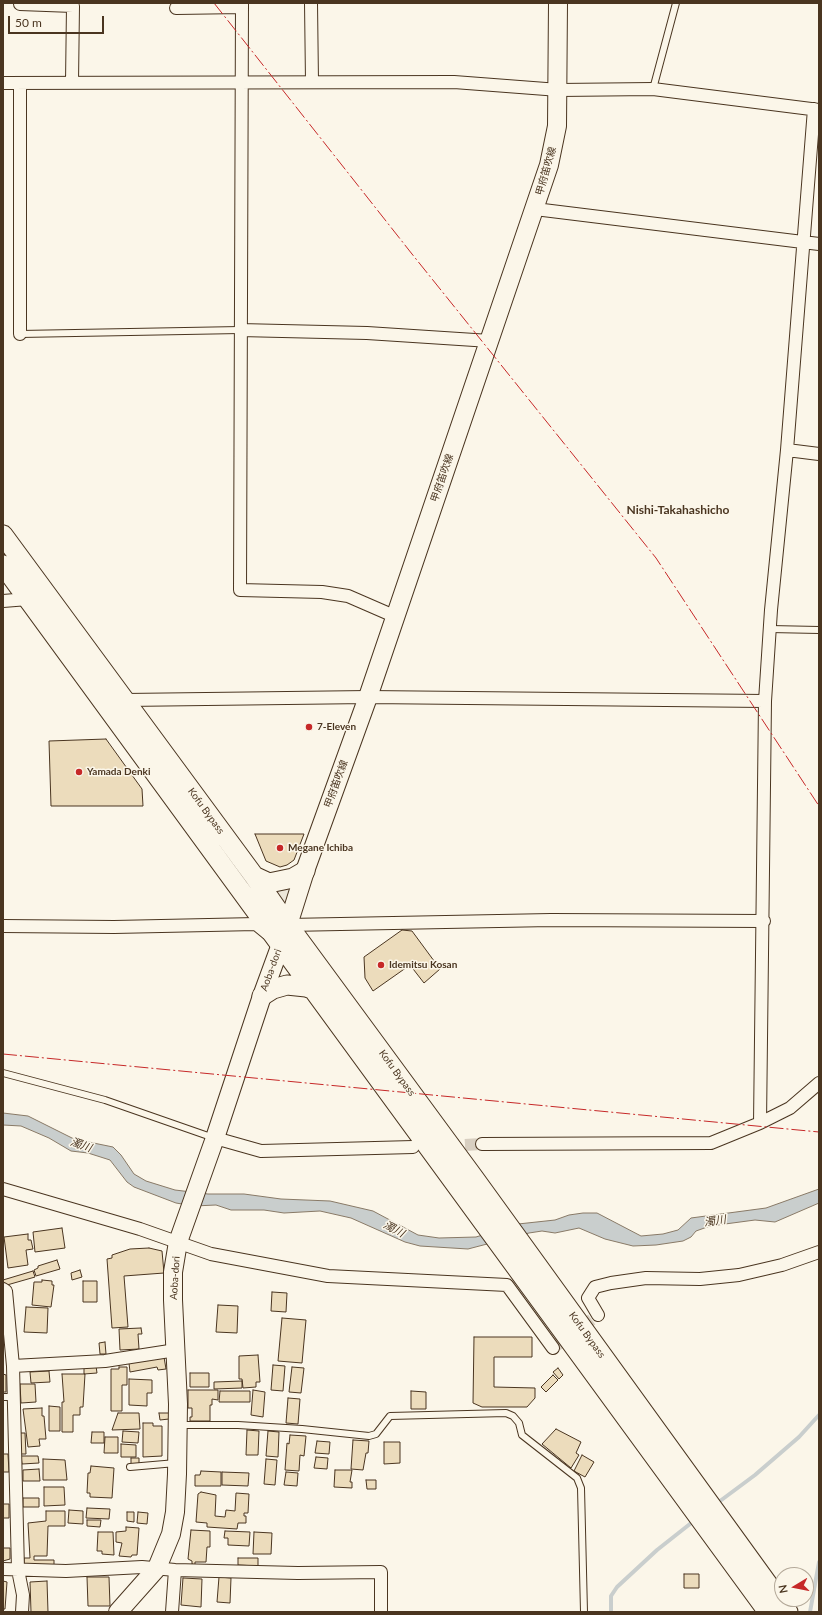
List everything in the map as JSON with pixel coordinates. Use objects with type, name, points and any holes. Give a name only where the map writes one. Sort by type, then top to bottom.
[{"type":"highway","name":"Kofu Bypass","points":[[3,535],[254,876],[288,925],[550,1283],[667,1460]]},
{"type":"highway","name":"Kofu Bypass","points":[[5,568],[527,1281],[667,1460],[714,1524],[788,1612]]},
{"type":"highway","points":[[254,876],[269,883],[293,878],[305,871]]},
{"type":"highway","points":[[262,996],[273,989],[287,985],[306,986],[315,990]]},
{"type":"highway","name":"Kofu Bypass","points":[[714,1524],[768,1612]]},
{"type":"main road","name":"甲府笛吹線","points":[[280,944],[368,697],[394,616],[490,341],[549,165],[557,126],[558,3]]},
{"type":"main road","name":"Aoba-dori","points":[[118,1612],[157,1568],[171,1534],[175,1512],[178,1425],[173,1272],[179,1240],[280,944]]},
{"type":"street","points":[[311,3],[312,82]]},
{"type":"street","points":[[20,4],[73,6],[72,82]]},
{"type":"street","points":[[176,8],[242,5],[240,590],[322,592],[341,595],[394,616]]},
{"type":"street","points":[[3,83],[454,82],[558,90],[653,89],[817,109],[804,242],[787,450],[771,610],[765,701],[764,921],[760,1123]]},
{"type":"street","points":[[20,83],[20,334]]},
{"type":"street","points":[[535,209],[819,244]]},
{"type":"street","points":[[240,330],[367,333],[490,341]]},
{"type":"street","points":[[787,450],[819,454]]},
{"type":"street","points":[[3,606],[3,601],[26,596]]},
{"type":"street","points":[[124,700],[368,697],[765,701]]},
{"type":"street","points":[[288,925],[552,920],[764,921]]},
{"type":"street","points":[[3,926],[114,927],[256,924],[280,944]]},
{"type":"street","points":[[482,1144],[711,1143],[760,1123],[790,1108],[819,1083]]},
{"type":"street","points":[[214,1141],[261,1151],[413,1147]]},
{"type":"street","points":[[3,1189],[50,1201],[179,1240],[211,1254],[328,1276],[507,1285],[553,1348]]},
{"type":"street","points":[[598,1315],[588,1298],[594,1287],[611,1282],[646,1278],[700,1280],[739,1275],[782,1265],[819,1252]]},
{"type":"street","points":[[3,1289],[6,1291],[13,1366],[9,1397],[18,1570],[22,1595],[22,1612]]},
{"type":"street","points":[[13,1366],[105,1361],[176,1350]]},
{"type":"street","points":[[3,1569],[66,1570],[142,1567],[175,1570],[298,1573],[381,1572],[381,1612]]},
{"type":"street","points":[[172,1612],[175,1570]]},
{"type":"lane","points":[[653,89],[676,3]]},
{"type":"lane","points":[[20,334],[240,330]]},
{"type":"lane","points":[[770,629],[819,630]]},
{"type":"lane","points":[[3,1073],[105,1100],[214,1141]]},
{"type":"lane","points":[[178,1425],[238,1424],[369,1436],[376,1434],[390,1416],[506,1413],[513,1416],[519,1423],[522,1435],[577,1478],[581,1488],[584,1612]]},
{"type":"lane","points":[[130,1468],[177,1463]]},
{"type":"shaded area","points":[[292,884],[284,908],[270,889]]},
{"type":"water","name":"濁川","points":[[3,1113],[28,1116],[74,1139],[113,1147],[121,1155],[134,1174],[146,1181],[175,1190],[208,1194],[244,1194],[281,1199],[330,1201],[373,1211],[418,1235],[439,1238],[476,1237],[518,1224],[555,1220],[569,1215],[583,1213],[597,1213],[641,1236],[663,1234],[678,1230],[691,1218],[766,1208],[819,1189],[819,1203],[775,1222],[755,1220],[710,1226],[696,1231],[691,1237],[683,1241],[656,1245],[633,1246],[605,1239],[579,1228],[555,1233],[542,1231],[529,1233],[468,1249],[420,1246],[405,1242],[351,1218],[320,1211],[284,1213],[264,1210],[231,1210],[216,1205],[194,1206],[176,1203],[134,1187],[127,1182],[110,1160],[88,1153],[71,1151],[49,1138],[21,1126],[3,1125]]},
{"type":"building","points":[[106,739],[142,789],[143,806],[51,806],[49,741]]},
{"type":"building","points":[[255,834],[304,834],[294,860],[287,865],[280,867],[266,861]]},
{"type":"building","points":[[402,930],[412,931],[440,969],[424,983],[410,965],[373,991],[365,978],[364,957]]},
{"type":"building","points":[[62,1228],[65,1248],[35,1252],[33,1232]]},
{"type":"building","points":[[28,1234],[28,1240],[31,1240],[33,1249],[26,1250],[28,1265],[8,1268],[4,1237]]},
{"type":"building","points":[[149,1248],[162,1251],[164,1273],[124,1276],[128,1327],[112,1328],[107,1259],[112,1258],[112,1255],[130,1249]]},
{"type":"building","points":[[57,1260],[60,1269],[36,1276],[34,1270],[38,1268],[38,1266]]},
{"type":"building","points":[[80,1270],[82,1277],[72,1280],[71,1273]]},
{"type":"building","points":[[33,1271],[35,1277],[7,1285],[3,1282],[3,1280]]},
{"type":"building","points":[[42,1280],[52,1281],[52,1285],[54,1285],[51,1307],[32,1305],[34,1282],[42,1282]]},
{"type":"building","points":[[83,1281],[97,1281],[97,1302],[83,1302]]},
{"type":"building","points":[[272,1292],[287,1293],[286,1312],[271,1311]]},
{"type":"building","points":[[218,1305],[238,1306],[237,1333],[216,1332]]},
{"type":"building","points":[[26,1307],[48,1308],[47,1333],[24,1332]]},
{"type":"building","points":[[282,1318],[306,1320],[302,1363],[278,1361]]},
{"type":"building","points":[[141,1328],[142,1334],[138,1334],[139,1349],[120,1350],[119,1329]]},
{"type":"building","points":[[474,1337],[532,1337],[532,1357],[494,1357],[494,1387],[535,1388],[535,1398],[527,1407],[482,1407],[473,1403]]},
{"type":"building","points":[[105,1342],[106,1354],[100,1354],[99,1343]]},
{"type":"building","points":[[258,1355],[260,1382],[256,1382],[256,1387],[243,1388],[242,1379],[239,1379],[239,1356]]},
{"type":"building","points":[[164,1357],[166,1369],[158,1370],[157,1367],[130,1372],[129,1363]]},
{"type":"building","points":[[273,1365],[285,1366],[283,1391],[271,1390]]},
{"type":"building","points":[[96,1366],[97,1373],[84,1374],[84,1368]]},
{"type":"building","points":[[119,1367],[127,1367],[127,1385],[122,1385],[122,1411],[111,1411],[111,1369],[119,1369]]},
{"type":"building","points":[[292,1367],[304,1368],[301,1393],[289,1392]]},
{"type":"building","points":[[558,1368],[563,1375],[559,1379],[553,1372]]},
{"type":"building","points":[[49,1371],[50,1382],[31,1383],[30,1372]]},
{"type":"building","points":[[190,1373],[209,1373],[209,1387],[190,1387]]},
{"type":"building","points":[[3,1374],[6,1375],[6,1392],[3,1392]]},
{"type":"building","points":[[62,1374],[85,1374],[83,1407],[80,1407],[80,1415],[73,1415],[73,1432],[62,1432],[62,1402],[64,1402]]},
{"type":"building","points":[[553,1375],[558,1380],[546,1392],[541,1387]]},
{"type":"building","points":[[129,1379],[152,1380],[152,1393],[147,1393],[147,1406],[129,1405]]},
{"type":"building","points":[[242,1381],[242,1388],[214,1389],[214,1382]]},
{"type":"building","points":[[20,1384],[35,1384],[36,1402],[21,1403]]},
{"type":"building","points":[[188,1390],[218,1390],[218,1400],[212,1399],[212,1405],[210,1405],[210,1421],[190,1421],[190,1417],[192,1417],[192,1408],[188,1408]]},
{"type":"building","points":[[253,1390],[265,1392],[263,1417],[251,1415]]},
{"type":"building","points":[[220,1391],[250,1391],[250,1402],[219,1402]]},
{"type":"building","points":[[411,1391],[426,1392],[426,1409],[411,1409]]},
{"type":"building","points":[[288,1398],[300,1399],[298,1424],[286,1423]]},
{"type":"building","points":[[49,1406],[60,1407],[60,1431],[49,1431]]},
{"type":"building","points":[[42,1408],[46,1439],[39,1439],[40,1446],[28,1447],[23,1409]]},
{"type":"building","points":[[118,1413],[139,1413],[140,1429],[112,1430]]},
{"type":"building","points":[[159,1413],[169,1413],[169,1419],[160,1420]]},
{"type":"building","points":[[143,1423],[153,1423],[153,1426],[162,1426],[162,1456],[143,1457]]},
{"type":"building","points":[[556,1429],[581,1442],[576,1453],[579,1455],[571,1468],[542,1444]]},
{"type":"building","points":[[247,1430],[259,1431],[258,1455],[246,1455]]},
{"type":"building","points":[[123,1431],[139,1432],[138,1443],[122,1442]]},
{"type":"building","points":[[268,1431],[279,1432],[278,1457],[266,1456]]},
{"type":"building","points":[[92,1432],[104,1432],[104,1443],[91,1443]]},
{"type":"building","points":[[20,1433],[25,1433],[26,1454],[21,1454]]},
{"type":"building","points":[[290,1435],[306,1436],[304,1456],[300,1455],[299,1471],[285,1470],[287,1443],[289,1444]]},
{"type":"building","points":[[105,1437],[118,1437],[118,1453],[104,1453]]},
{"type":"building","points":[[353,1440],[369,1441],[368,1453],[366,1453],[363,1470],[351,1469]]},
{"type":"building","points":[[317,1441],[330,1442],[329,1454],[315,1453]]},
{"type":"building","points":[[384,1442],[400,1442],[400,1463],[384,1464]]},
{"type":"building","points":[[121,1444],[136,1445],[136,1457],[121,1457]]},
{"type":"building","points":[[3,1454],[8,1454],[9,1472],[3,1472]]},
{"type":"building","points":[[582,1455],[594,1462],[585,1477],[574,1471]]},
{"type":"building","points":[[21,1456],[38,1456],[39,1463],[22,1464]]},
{"type":"building","points":[[316,1457],[328,1458],[327,1469],[314,1468]]},
{"type":"building","points":[[131,1458],[139,1458],[139,1464],[131,1464]]},
{"type":"building","points":[[43,1459],[65,1460],[67,1480],[43,1480]]},
{"type":"building","points":[[266,1459],[277,1460],[275,1485],[264,1484]]},
{"type":"building","points":[[91,1466],[114,1468],[112,1498],[90,1497],[90,1493],[87,1493],[88,1473],[90,1473]]},
{"type":"building","points":[[39,1469],[40,1481],[23,1481],[23,1470]]},
{"type":"building","points":[[335,1470],[352,1470],[350,1482],[352,1482],[352,1488],[334,1487]]},
{"type":"building","points":[[201,1471],[221,1472],[221,1486],[195,1486],[195,1475],[200,1475]]},
{"type":"building","points":[[222,1472],[249,1473],[248,1486],[222,1485]]},
{"type":"building","points":[[286,1472],[298,1473],[297,1486],[284,1485]]},
{"type":"building","points":[[366,1480],[376,1480],[376,1489],[367,1489]]},
{"type":"building","points":[[44,1487],[64,1487],[65,1505],[44,1506]]},
{"type":"building","points":[[201,1492],[216,1495],[215,1516],[225,1517],[226,1510],[235,1511],[236,1493],[249,1494],[248,1513],[244,1513],[244,1516],[246,1516],[246,1523],[238,1523],[237,1529],[207,1527],[207,1523],[196,1522],[198,1494]]},
{"type":"building","points":[[23,1498],[39,1498],[39,1507],[23,1507]]},
{"type":"building","points":[[3,1504],[9,1504],[9,1518],[3,1518]]},
{"type":"building","points":[[87,1508],[110,1509],[109,1519],[86,1518]]},
{"type":"building","points":[[69,1510],[83,1511],[83,1524],[68,1523]]},
{"type":"building","points":[[46,1511],[65,1511],[65,1526],[48,1526],[47,1556],[34,1556],[34,1560],[54,1560],[54,1566],[24,1567],[24,1558],[30,1558],[28,1523],[46,1521]]},
{"type":"building","points":[[127,1512],[134,1512],[134,1522],[127,1521]]},
{"type":"building","points":[[138,1512],[148,1513],[147,1524],[137,1523]]},
{"type":"building","points":[[87,1520],[101,1520],[100,1527],[87,1526]]},
{"type":"building","points":[[126,1527],[139,1528],[137,1555],[132,1555],[131,1557],[119,1556],[122,1543],[116,1542],[116,1532],[126,1531]]},
{"type":"building","points":[[191,1530],[210,1531],[210,1547],[207,1547],[206,1562],[195,1562],[195,1565],[188,1559]]},
{"type":"building","points":[[225,1531],[250,1532],[249,1546],[228,1545],[228,1538],[224,1538]]},
{"type":"building","points":[[98,1532],[113,1532],[114,1555],[102,1554],[102,1551],[97,1551]]},
{"type":"building","points":[[254,1532],[272,1533],[271,1554],[253,1554]]},
{"type":"building","points":[[3,1548],[10,1548],[10,1559],[3,1561]]},
{"type":"building","points":[[238,1558],[258,1558],[258,1566],[238,1565]]},
{"type":"building","points":[[684,1574],[699,1574],[699,1588],[684,1588]]},
{"type":"building","points":[[87,1577],[109,1577],[110,1606],[88,1606]]},
{"type":"building","points":[[219,1577],[231,1578],[230,1603],[217,1602]]},
{"type":"building","points":[[183,1578],[202,1579],[201,1607],[181,1605]]},
{"type":"building","points":[[3,1581],[7,1582],[5,1609],[3,1609]]},
{"type":"building","points":[[47,1581],[48,1612],[31,1612],[30,1582]]},
{"type":"waterway","points":[[716,1504],[755,1475],[799,1437],[819,1415]]},
{"type":"waterway","points":[[611,1612],[611,1596],[617,1587],[657,1550],[695,1520]]},
{"type":"waterway","points":[[810,1612],[819,1562]]},
{"type":"tunnel","points":[[447,1146],[482,1144]]},
{"type":"tunnel","points":[[553,1348],[598,1315]]},
{"type":"power","points":[[214,3],[412,254],[656,558],[819,806]]},
{"type":"power","points":[[3,1054],[819,1132]]},
{"type":"place","name":"7-Eleven","points":[[309,727]]},
{"type":"place","name":"Yamada Denki","points":[[79,772]]},
{"type":"place","name":"Megane Ichiba","points":[[280,848]]},
{"type":"place","name":"Idemitsu Kosan","points":[[381,965]]},
{"type":"district","name":"Nishi-Takahashicho","points":[[678,510]]}]
